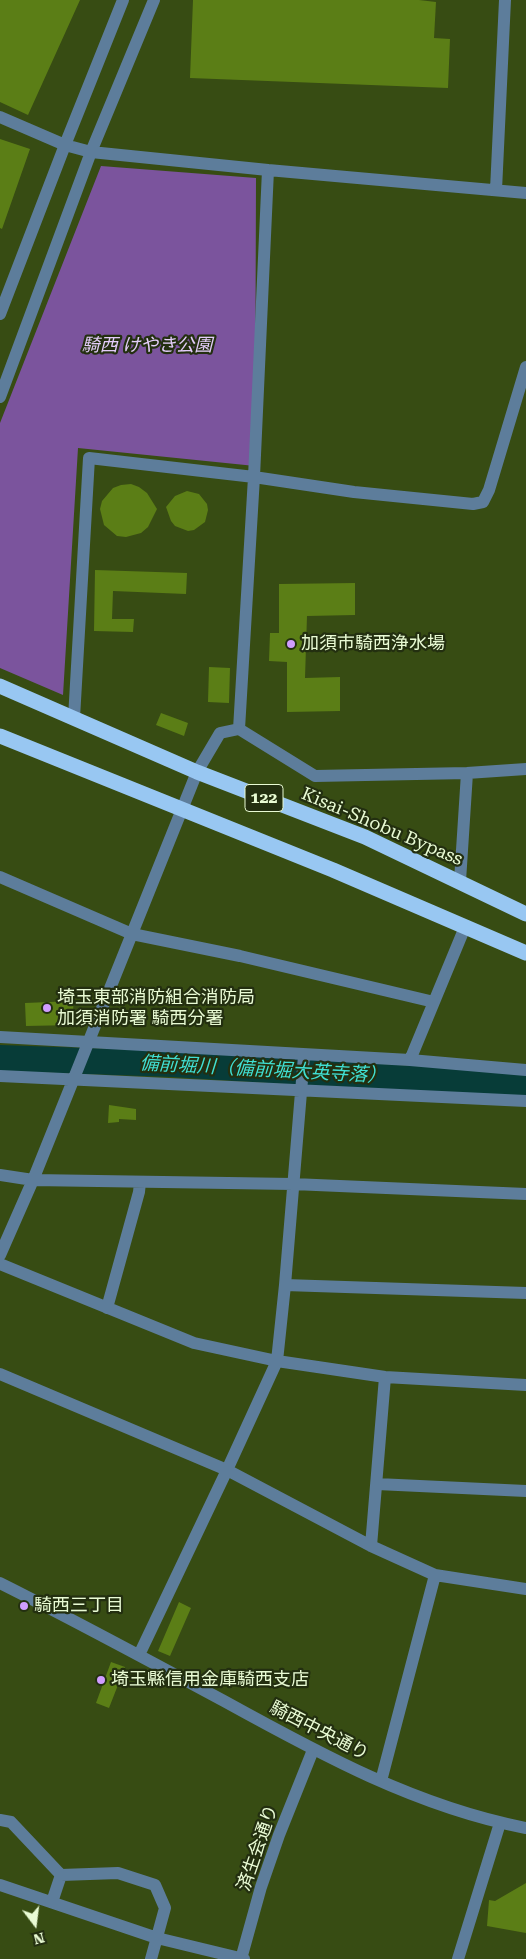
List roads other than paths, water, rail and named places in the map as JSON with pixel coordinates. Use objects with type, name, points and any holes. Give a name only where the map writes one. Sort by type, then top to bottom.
[{"type":"highway","name":"Kisai-Shobu Bypass","points":[[0,686],[197,772],[365,836],[526,914]]},
{"type":"highway","name":"122","points":[[0,736],[332,870],[526,954]]},
{"type":"street","points":[[0,314],[65,145],[124,0]]},
{"type":"street","points":[[0,397],[91,152],[154,0]]},
{"type":"street","points":[[496,190],[505,0]]},
{"type":"street","points":[[0,118],[65,145],[91,152],[526,193]]},
{"type":"street","points":[[239,729],[254,477],[268,170]]},
{"type":"street","points":[[74,718],[89,458],[254,477],[354,492],[473,504],[482,502],[489,490],[526,367]]},
{"type":"street","points":[[0,1255],[33,1180],[197,772],[220,733],[239,729],[315,776],[467,773],[526,769]]},
{"type":"street","points":[[460,881],[467,773]]},
{"type":"street","points":[[0,877],[132,934],[240,956],[434,1002]]},
{"type":"street","points":[[410,1060],[464,927]]},
{"type":"street","points":[[0,1037],[304,1058],[410,1060],[526,1070]]},
{"type":"street","points":[[139,1655],[228,1470],[277,1361],[304,1058]]},
{"type":"street","points":[[0,1076],[74,1075],[526,1101]]},
{"type":"street","points":[[0,1175],[33,1180],[293,1184],[526,1194]]},
{"type":"street","points":[[107,1308],[140,1192],[140,1182]]},
{"type":"street","points":[[0,1264],[194,1343],[277,1361],[386,1377],[526,1385]]},
{"type":"street","points":[[285,1285],[526,1293]]},
{"type":"street","points":[[0,1374],[228,1470],[371,1546],[435,1575],[526,1589]]},
{"type":"street","points":[[371,1546],[386,1377]]},
{"type":"street","points":[[377,1484],[526,1491]]},
{"type":"street","points":[[381,1781],[435,1575]]},
{"type":"street","name":"騎西中央通り","points":[[0,1583],[139,1655],[313,1750],[437,1804],[500,1823],[526,1828]]},
{"type":"street","name":"済生会通り","points":[[242,1959],[261,1888],[279,1835],[313,1750]]},
{"type":"street","points":[[0,1820],[11,1822],[61,1875],[118,1873],[155,1885],[165,1908],[151,1959]]},
{"type":"street","points":[[458,1959],[500,1823]]},
{"type":"street","points":[[52,1902],[61,1875]]},
{"type":"street","points":[[0,1885],[156,1938],[242,1959]]},
{"type":"waterway","name":"備前堀川（備前堀大英寺落）","points":[[0,1058],[173,1064],[526,1086]]},
{"type":"place","name":"加須市騎西浄水場","points":[[291,644]]},
{"type":"place","name":"埼玉東部消防組合消防局 加須消防署 騎西分署","points":[[47,1008]]},
{"type":"place","name":"騎西三丁目","points":[[24,1606]]},
{"type":"place","name":"埼玉縣信用金庫騎西支店","points":[[101,1680]]},
{"type":"park label","name":"騎西 けやき公園","points":[[147,346]]}]
